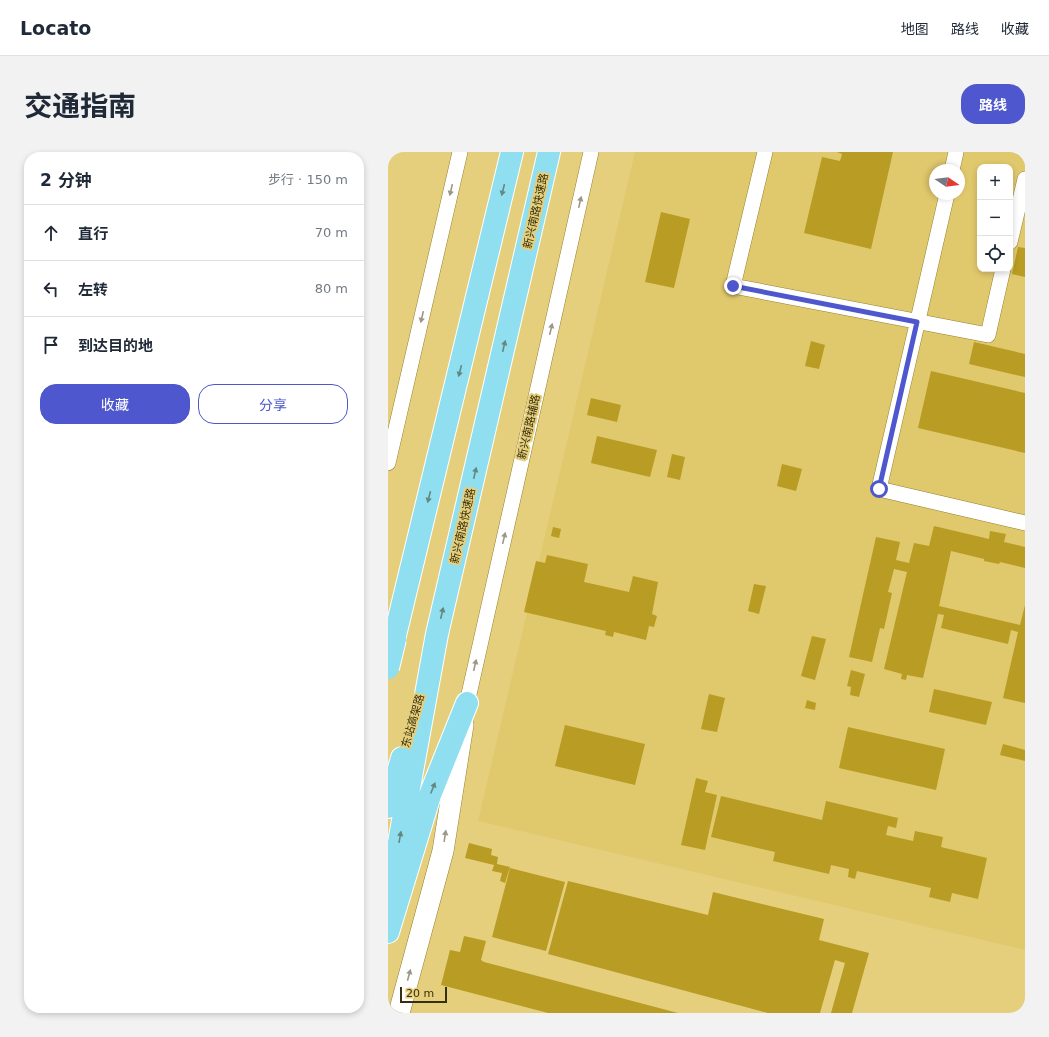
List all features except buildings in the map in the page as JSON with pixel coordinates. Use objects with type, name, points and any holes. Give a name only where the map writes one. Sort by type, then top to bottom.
[{"type":"main road","points":[[388,668],[512,152]]},
{"type":"main road","name":"新兴南路快速路","points":[[388,903],[437,634],[549,152]]},
{"type":"main road","name":"东站高架路","points":[[388,807],[437,634]]},
{"type":"main road","points":[[388,662],[395,639]]},
{"type":"main road","points":[[388,932],[430,795],[467,703]]},
{"type":"main road","points":[[399,1013],[443,851],[467,703]]},
{"type":"street","points":[[388,463],[460,152]]},
{"type":"street","name":"新兴南路辅路","points":[[467,703],[591,152]]},
{"type":"street","points":[[765,152],[733,286],[988,335],[1003,272]]},
{"type":"street","points":[[953,164],[956,152]]},
{"type":"street","points":[[1011,236],[1025,179]]},
{"type":"street","points":[[946,200],[879,489],[1025,523]]},
{"type":"shaded area","points":[[635,152],[1025,152],[1025,950],[478,821]]},
{"type":"route","points":[[733,286],[917,322],[879,489]]}]
